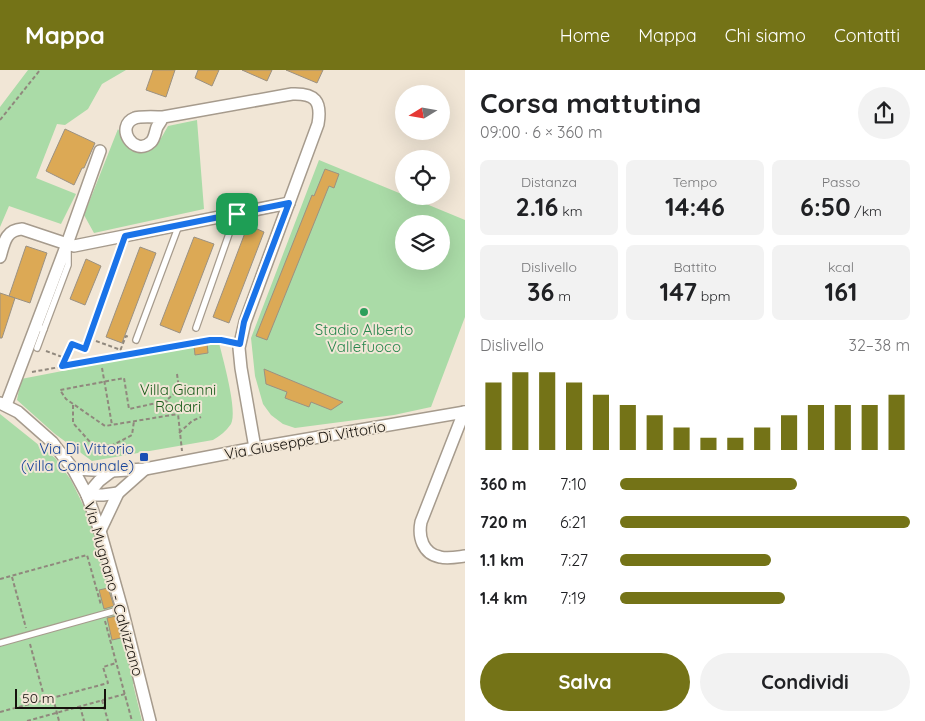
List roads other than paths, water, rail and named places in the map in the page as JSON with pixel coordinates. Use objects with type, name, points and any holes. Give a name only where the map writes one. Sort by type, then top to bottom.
[{"type":"street","points":[[163,117],[292,94],[309,95],[315,100],[317,105],[320,116],[318,124],[244,322],[240,344],[241,368],[255,448]]},
{"type":"street","points":[[3,404],[40,328],[66,244],[100,151]]},
{"type":"street","points":[[0,257],[6,238],[10,232],[18,229],[74,246],[289,203]]},
{"type":"street","name":"Via Mugnano - Calvizzano","points":[[3,404],[18,412],[52,442],[74,469],[87,495],[100,531],[122,610],[149,721]]},
{"type":"street","points":[[465,412],[419,530],[420,539],[431,554],[447,558],[465,556]]},
{"type":"street","name":"Via Giuseppe Di Vittorio","points":[[74,469],[112,471],[144,469],[465,412]]},
{"type":"street","points":[[100,531],[118,493],[144,469]]},
{"type":"street","points":[[87,495],[98,481],[112,471]]},
{"type":"street","points":[[87,495],[118,493]]},
{"type":"lane","points":[[196,328],[237,214]]},
{"type":"lane","points":[[136,340],[179,225]]},
{"type":"lane","points":[[85,349],[125,236]]},
{"type":"lane","points":[[37,348],[40,328]]},
{"type":"lane","points":[[0,643],[122,610]]},
{"type":"place","name":"Stadio Alberto Vallefuoco","points":[[364,312]]},
{"type":"place","name":"Via Di Vittorio (villa Comunale)","points":[[144,457]]},
{"type":"park label","name":"Villa Gianni Rodari","points":[[178,398]]}]
